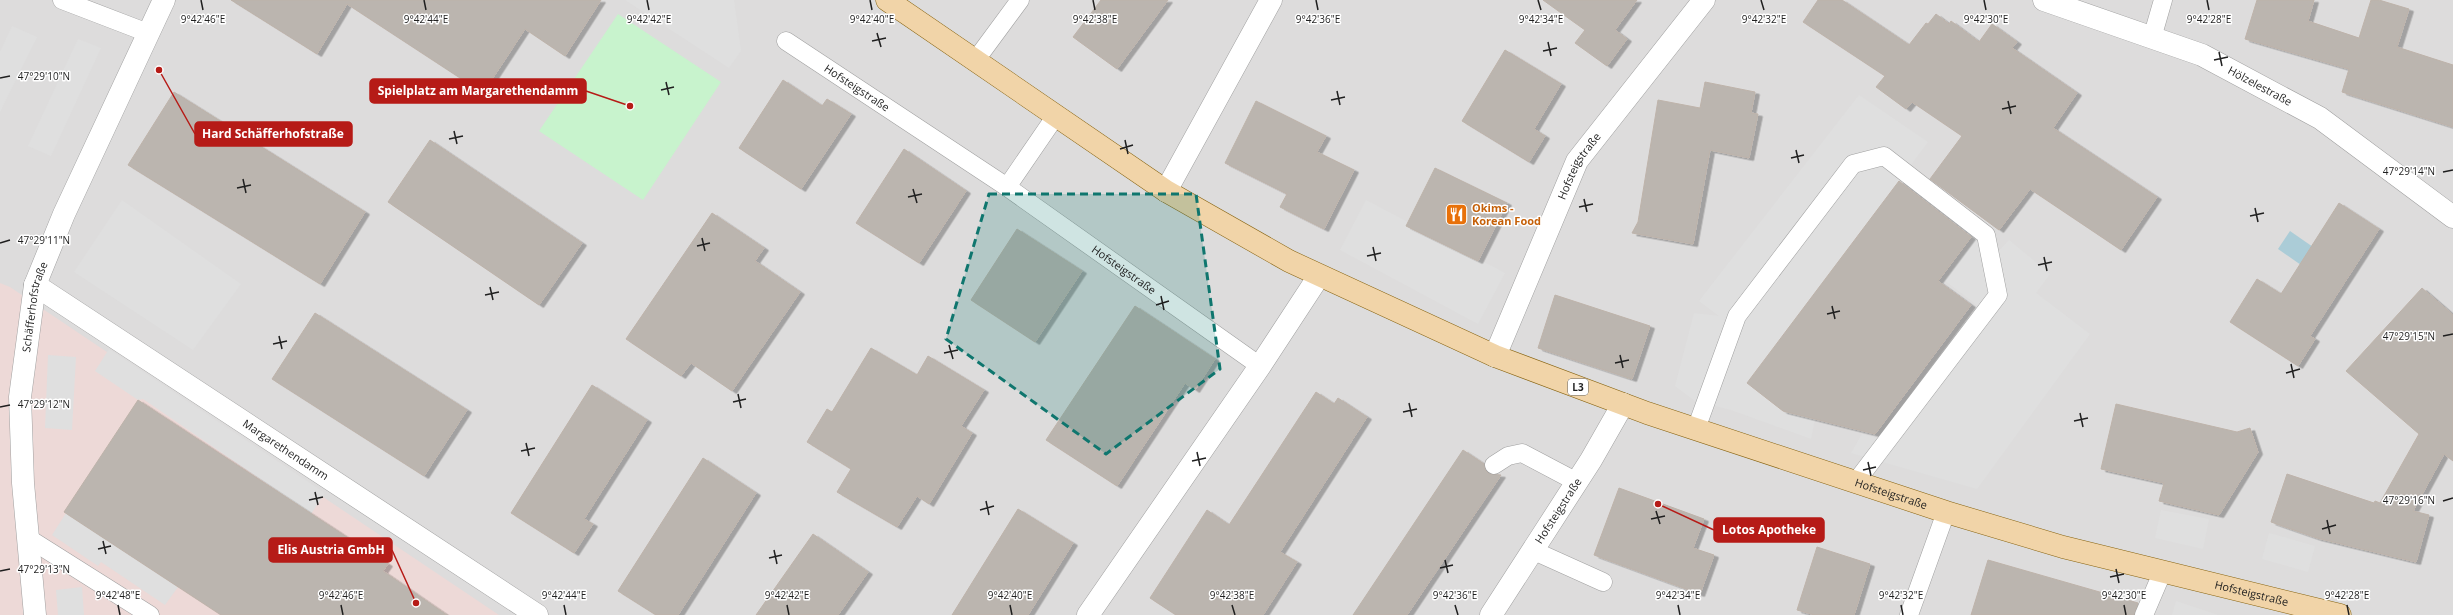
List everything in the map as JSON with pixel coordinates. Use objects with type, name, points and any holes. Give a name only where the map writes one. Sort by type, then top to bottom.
[{"type":"main road","name":"Hofsteigstraße","points":[[887,0],[1055,117],[1166,191],[1319,276],[1495,356],[1623,404],[1946,512],[2063,547],[2162,573],[2340,615]]},
{"type":"street","name":"Schäfferhofstraße","points":[[35,615],[23,482],[20,397],[35,285],[64,214],[164,0]]},
{"type":"street","points":[[1166,191],[1271,0]]},
{"type":"street","name":"Hofsteigstraße","points":[[1495,356],[1577,161],[1704,0]]},
{"type":"street","name":"Hölzelestraße","points":[[2044,0],[2202,55],[2320,118],[2453,217]]},
{"type":"street","points":[[1091,614],[1260,366],[1319,276]]},
{"type":"street","name":"Margarethendamm","points":[[35,285],[537,615]]},
{"type":"street","name":"Hofsteigstraße","points":[[1491,615],[1577,482],[1623,404]]},
{"type":"lane","points":[[62,0],[148,33]]},
{"type":"lane","points":[[976,61],[1020,0]]},
{"type":"lane","points":[[2152,38],[2163,0]]},
{"type":"lane","name":"Hofsteigstraße","points":[[786,41],[1007,187],[1260,366]]},
{"type":"lane","points":[[1007,187],[1055,117]]},
{"type":"lane","points":[[1696,429],[1737,316],[1853,164],[1884,156],[1986,235],[1998,295],[1856,483]]},
{"type":"lane","points":[[1494,465],[1508,456],[1522,453],[1577,482]]},
{"type":"lane","points":[[1909,615],[1946,512]]},
{"type":"lane","points":[[28,538],[130,609],[150,615]]},
{"type":"lane","points":[[1532,550],[1603,582]]},
{"type":"lane","points":[[2144,615],[2162,573]]},
{"type":"highlighted area","points":[[989,194],[1196,194],[1220,369],[1106,454],[946,339]]},
{"type":"shaded area","points":[[0,0],[2453,0],[2453,615],[0,615]]},
{"type":"shaded area","points":[[625,0],[734,0],[741,51],[729,68]]},
{"type":"shaded area","points":[[12,26],[37,37],[0,112],[0,52]]},
{"type":"shaded area","points":[[78,39],[101,48],[51,156],[28,146]]},
{"type":"shaded area","points":[[1859,95],[1928,142],[1747,383],[1783,411],[1815,419],[1811,439],[1731,410],[1695,401],[1675,386],[1694,313],[1719,316],[1699,301]]},
{"type":"shaded area","points":[[122,200],[241,284],[193,350],[74,272]]},
{"type":"shaded area","points":[[1366,200],[1505,273],[1478,324],[1340,250]]},
{"type":"shaded area","points":[[1975,238],[1995,255],[2009,240],[2050,274],[2036,293],[2090,334],[1977,489],[1851,453],[1862,434],[1877,438],[1977,305],[1944,280]]},
{"type":"shaded area","points":[[0,283],[10,287],[499,615],[0,615]]},
{"type":"shaded area","points":[[109,349],[325,493],[311,514],[143,399],[138,400],[95,371]]},
{"type":"shaded area","points":[[48,355],[76,357],[72,430],[45,428]]},
{"type":"shaded area","points":[[2161,510],[2209,519],[2203,549],[2155,538]]},
{"type":"shaded area","points":[[66,513],[178,587],[165,605],[101,562],[98,566],[52,535]]},
{"type":"shaded area","points":[[2269,533],[2315,546],[2308,572],[2262,559]]},
{"type":"shaded area","points":[[82,587],[84,615],[58,615],[56,590]]},
{"type":"shaded area","points":[[2176,601],[2218,615],[2172,615]]},
{"type":"green space","points":[[618,14],[721,82],[643,200],[539,131]]},
{"type":"water","points":[[2290,231],[2326,256],[2314,274],[2278,249]]},
{"type":"building","points":[[231,0],[601,0],[565,56],[525,29],[483,93],[347,4],[317,54]]},
{"type":"building","points":[[1101,0],[1168,0],[1117,69],[1073,37]]},
{"type":"building","points":[[1543,0],[1637,0],[1615,30],[1627,39],[1607,66],[1575,43],[1585,30]]},
{"type":"building","points":[[1818,0],[1842,0],[1909,45],[1926,23],[1928,24],[1936,14],[1949,24],[1951,21],[1979,42],[1992,24],[2017,42],[2012,48],[2077,93],[2053,128],[2157,197],[2121,250],[2030,189],[1999,230],[1930,179],[1962,136],[1912,102],[1906,109],[1876,87],[1885,76],[1803,22]]},
{"type":"building","points":[[2257,0],[2314,0],[2308,21],[2359,38],[2371,0],[2379,0],[2409,9],[2397,47],[2453,65],[2453,127],[2342,92],[2349,69],[2245,39]]},
{"type":"building","points":[[1505,50],[1561,84],[1534,129],[1545,136],[1529,162],[1462,121]]},
{"type":"building","points":[[783,80],[822,106],[827,99],[851,114],[801,189],[739,148]]},
{"type":"building","points":[[1705,82],[1755,92],[1751,113],[1758,114],[1749,158],[1710,150],[1693,244],[1632,233],[1638,222],[1658,100],[1700,108]]},
{"type":"building","points":[[174,92],[365,212],[320,284],[128,165]]},
{"type":"building","points":[[1256,101],[1326,136],[1317,152],[1354,170],[1324,229],[1280,207],[1287,194],[1225,163]]},
{"type":"building","points":[[430,140],[582,243],[539,305],[388,202]]},
{"type":"building","points":[[904,149],[966,191],[919,263],[856,223]]},
{"type":"building","name":"Okims - Korean Food","points":[[1435,168],[1507,203],[1478,261],[1406,226]]},
{"type":"building","points":[[1899,181],[1971,237],[1938,281],[1971,305],[1875,434],[1783,411],[1747,383]]},
{"type":"building","points":[[2339,203],[2379,229],[2310,336],[2315,339],[2298,366],[2230,322],[2257,279],[2281,294]]},
{"type":"building","points":[[712,213],[764,248],[755,261],[800,292],[732,391],[691,363],[681,376],[626,339]]},
{"type":"building","points":[[1017,229],[1082,271],[1035,342],[971,300]]},
{"type":"building","points":[[2422,288],[2453,315],[2453,461],[2444,454],[2413,511],[2429,515],[2416,562],[2317,538],[2271,522],[2287,474],[2374,503],[2375,501],[2380,503],[2419,434],[2346,371]]},
{"type":"building","points":[[1555,295],[1650,326],[1632,379],[1538,348]]},
{"type":"building","points":[[1135,306],[1215,359],[1195,390],[1185,383],[1117,486],[1046,440]]},
{"type":"building","points":[[315,313],[467,410],[424,476],[272,379]]},
{"type":"building","points":[[871,348],[917,375],[928,356],[984,390],[961,426],[972,433],[929,504],[917,496],[897,527],[837,492],[851,469],[807,442],[827,409],[832,412]]},
{"type":"building","points":[[592,385],[647,420],[584,519],[593,524],[574,553],[511,513]]},
{"type":"building","points":[[1316,392],[1334,404],[1338,398],[1367,417],[1280,552],[1297,562],[1263,615],[1176,615],[1150,598],[1207,510],[1229,525]]},
{"type":"building","points":[[138,400],[388,564],[383,571],[447,615],[221,615],[64,512]]},
{"type":"building","points":[[2116,404],[2237,432],[2250,428],[2258,452],[2219,515],[2159,501],[2164,483],[2101,469]]},
{"type":"building","points":[[1463,450],[1484,464],[1485,470],[1489,474],[1501,475],[1407,615],[1353,615]]},
{"type":"building","points":[[703,458],[756,493],[678,615],[656,615],[618,591]]},
{"type":"building","points":[[1619,488],[1704,519],[1693,548],[1714,555],[1700,594],[1594,555]]},
{"type":"building","points":[[1018,509],[1073,543],[1028,615],[952,615]]},
{"type":"building","points":[[813,534],[868,572],[838,615],[756,615]]},
{"type":"building","points":[[1817,547],[1870,564],[1854,615],[1815,615],[1797,610]]},
{"type":"building","points":[[1988,560],[2138,603],[2134,615],[1971,615]]},
{"type":"place","name":"Hard Schäfferhofstraße","points":[[159,70]]},
{"type":"place","name":"Spielplatz am Margarethendamm","points":[[630,106]]},
{"type":"place","name":"Okims - Korean Food","points":[[1457,214]]},
{"type":"place","name":"Lotos Apotheke","points":[[1658,504]]},
{"type":"place","name":"Elis Austria GmbH","points":[[416,603]]}]
